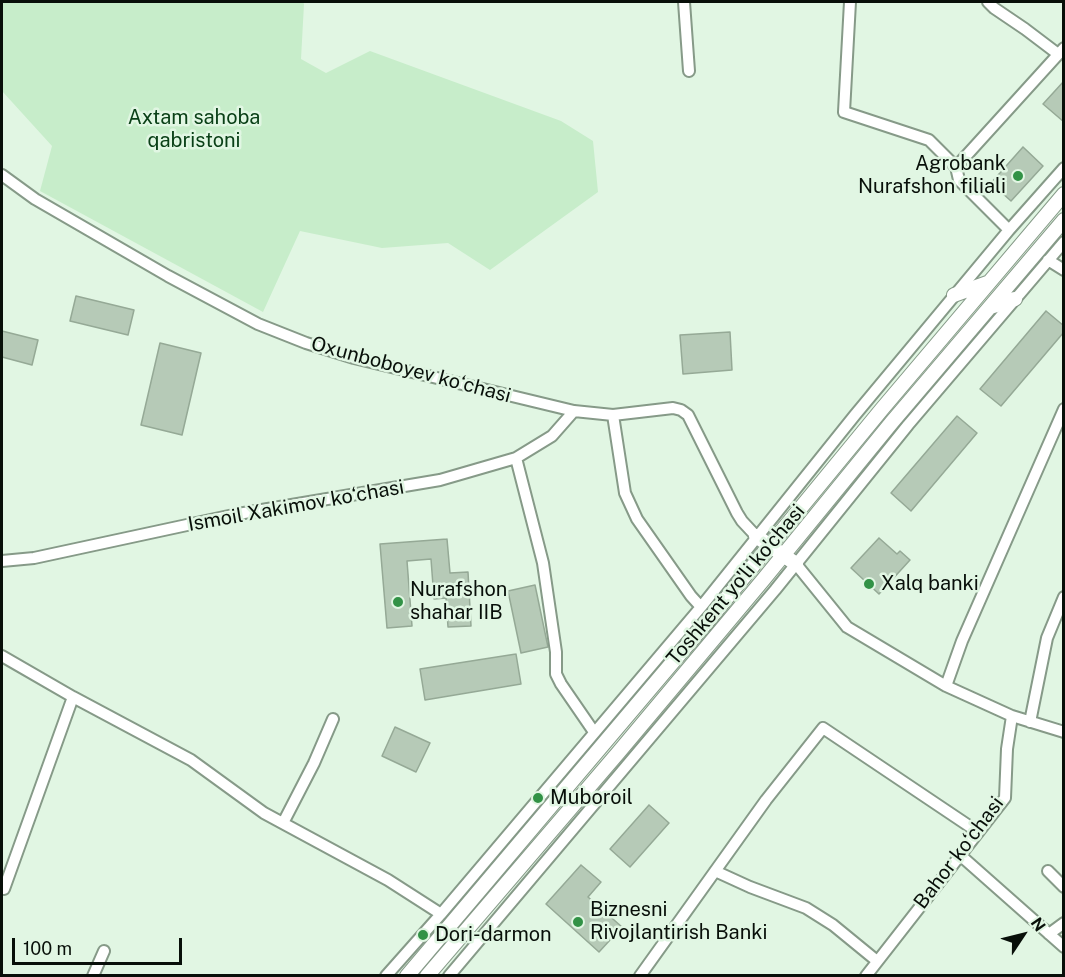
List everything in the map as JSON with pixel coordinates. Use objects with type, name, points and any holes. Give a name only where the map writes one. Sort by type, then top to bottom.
[{"type":"main road","name":"Toshkent yo'li ko'chasi","points":[[407,975],[711,617],[988,282],[1064,194]]},
{"type":"main road","name":"Toshkent yo'li ko'chasi","points":[[427,975],[623,757],[892,422],[1064,219]]},
{"type":"main road","points":[[954,295],[988,282]]},
{"type":"main road","points":[[988,308],[1015,299]]},
{"type":"main road","name":"Oxunboboyev ko‘chasi","points":[[756,536],[796,564]]},
{"type":"street","points":[[684,2],[688,71]]},
{"type":"street","points":[[850,2],[844,112],[929,140],[956,167],[959,180],[1009,230]]},
{"type":"street","points":[[956,167],[1061,51],[988,2]]},
{"type":"street","points":[[386,975],[441,914],[701,607],[756,536],[954,295],[1064,168]]},
{"type":"street","name":"Oxunboboyev ko‘chasi","points":[[2,175],[34,199],[168,276],[258,324],[306,343],[354,358],[574,411],[613,415],[674,408],[681,410],[688,415],[737,513],[756,536]]},
{"type":"street","points":[[449,975],[623,757],[796,564],[908,425],[1064,242]]},
{"type":"street","points":[[1048,260],[1064,270]]},
{"type":"street","points":[[946,686],[962,640],[1064,409]]},
{"type":"street","name":"Ismoil Xakimov ko‘chasi","points":[[2,561],[34,558],[238,514],[440,480],[516,458],[552,436],[574,411]]},
{"type":"street","points":[[613,415],[625,493],[637,519],[701,607]]},
{"type":"street","points":[[516,458],[543,563],[556,652],[556,674],[594,732]]},
{"type":"street","points":[[796,564],[848,627],[946,686],[1012,716],[1064,732]]},
{"type":"street","points":[[1030,722],[1047,638],[1064,597]]},
{"type":"street","points":[[2,656],[191,760],[264,813],[388,880],[441,914]]},
{"type":"street","points":[[4,889],[73,697]]},
{"type":"street","name":"Bahor ko‘chasi","points":[[868,975],[1005,798],[1007,749],[1012,716]]},
{"type":"street","points":[[283,823],[333,719]]},
{"type":"street","points":[[640,975],[766,800],[823,728],[978,832]]},
{"type":"street","points":[[960,855],[1064,947]]},
{"type":"street","points":[[715,871],[806,908],[833,925],[877,961]]},
{"type":"street","points":[[1048,871],[1064,887]]},
{"type":"street","points":[[1049,934],[1064,923]]},
{"type":"street","points":[[93,975],[104,951]]},
{"type":"green space","name":"Axtam sahoba qabristoni","points":[[2,2],[303,2],[301,59],[326,73],[370,51],[561,121],[593,141],[598,192],[490,270],[448,243],[382,248],[300,231],[263,312],[40,191],[52,146],[2,91]]},
{"type":"building","points":[[1064,81],[1064,122],[1043,104]]},
{"type":"building","points":[[1023,147],[1043,166],[1011,201],[991,183]]},
{"type":"building","points":[[76,296],[134,310],[128,335],[70,321]]},
{"type":"building","points":[[1046,311],[1064,326],[1064,332],[1001,406],[980,389]]},
{"type":"building","points":[[2,331],[38,340],[32,365],[2,357]]},
{"type":"building","points":[[730,332],[732,370],[683,374],[680,335]]},
{"type":"building","points":[[160,343],[201,353],[182,435],[141,425]]},
{"type":"building","points":[[957,416],[977,433],[911,511],[891,493]]},
{"type":"building","points":[[879,538],[897,554],[900,551],[910,560],[879,594],[851,568]]},
{"type":"building","points":[[447,539],[450,573],[468,572],[471,626],[448,627],[446,598],[434,599],[431,559],[407,561],[412,626],[387,628],[380,544]]},
{"type":"building","points":[[535,585],[548,647],[521,653],[508,591]]},
{"type":"building","points":[[516,654],[521,684],[425,700],[420,669]]},
{"type":"building","points":[[395,727],[430,743],[416,772],[382,756]]},
{"type":"building","points":[[649,805],[669,823],[630,867],[610,849]]},
{"type":"building","points":[[581,865],[601,882],[588,897],[622,927],[599,952],[546,904]]},
{"type":"place","name":"Agrobank Nurafshon filiali","points":[[1018,176]]},
{"type":"place","name":"Xalq banki","points":[[869,584]]},
{"type":"place","name":"Nurafshon shahar IIB","points":[[398,602]]},
{"type":"place","name":"Muboroil","points":[[538,798]]},
{"type":"place","name":"Biznesni Rivojlantirish Banki","points":[[578,922]]},
{"type":"place","name":"Dori-darmon","points":[[423,935]]}]
